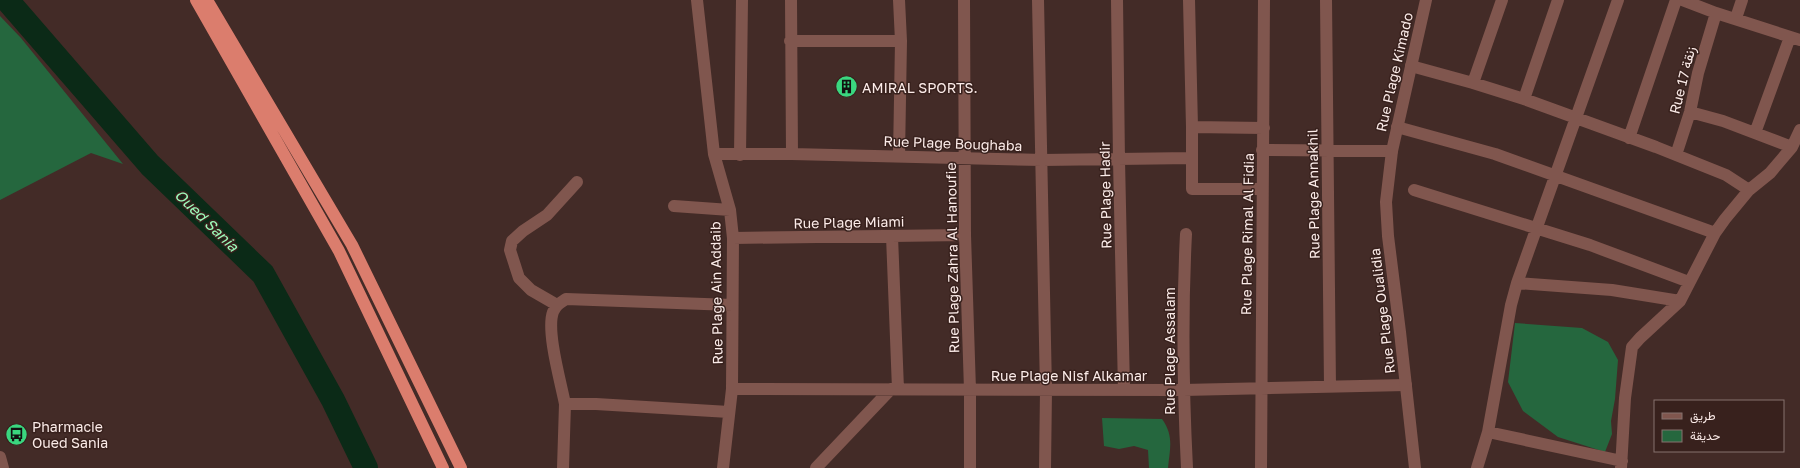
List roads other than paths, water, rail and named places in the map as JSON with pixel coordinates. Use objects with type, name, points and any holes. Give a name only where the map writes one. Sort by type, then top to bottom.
[{"type":"highway","points":[[196,0],[339,251],[443,468]]},
{"type":"highway","points":[[208,0],[352,245],[461,468]]},
{"type":"street","name":"Rue Plage Ain Addaib","points":[[698,0],[714,154],[730,210],[733,238],[732,389],[723,468]]},
{"type":"street","points":[[740,155],[742,0]]},
{"type":"street","points":[[791,0],[790,42],[792,154]]},
{"type":"street","points":[[899,0],[899,156]]},
{"type":"street","name":"Rue Plage Zahra Al Hanoufie","points":[[964,0],[965,235],[970,390],[970,468]]},
{"type":"street","points":[[1038,0],[1042,160],[1041,213],[1046,390],[1046,468]]},
{"type":"street","name":"Rue Plage Hadir","points":[[1117,0],[1124,390]]},
{"type":"street","points":[[1189,0],[1192,189],[1262,189]]},
{"type":"street","name":"Rue Plage Rimal Al Fidia","points":[[1260,468],[1264,0]]},
{"type":"street","name":"Rue Plage Annakhil","points":[[1326,0],[1330,387]]},
{"type":"street","name":"Rue Plage Kimado","points":[[1392,151],[1426,0]]},
{"type":"street","points":[[1473,83],[1502,0]]},
{"type":"street","points":[[1524,100],[1558,0]]},
{"type":"street","points":[[1477,468],[1488,432],[1511,305],[1517,283],[1618,0]]},
{"type":"street","points":[[1629,138],[1676,0]]},
{"type":"street","points":[[1682,0],[1716,13],[1736,18],[1795,38],[1755,133]]},
{"type":"street","points":[[1736,18],[1742,0]]},
{"type":"street","name":"Rue 17 زنقة","points":[[1676,155],[1690,112],[1698,73],[1716,13]]},
{"type":"street","points":[[790,42],[900,41]]},
{"type":"street","points":[[1411,66],[1473,83],[1576,118],[1726,175],[1749,190]]},
{"type":"street","points":[[1690,112],[1723,121],[1792,147]]},
{"type":"street","points":[[1192,127],[1264,128]]},
{"type":"street","points":[[1397,127],[1495,154],[1715,233]]},
{"type":"street","points":[[1488,432],[1621,465],[1625,398],[1632,347],[1680,301],[1715,233],[1749,190],[1770,173],[1792,147],[1800,130]]},
{"type":"street","points":[[1262,150],[1392,151]]},
{"type":"street","name":"Rue Plage Oualidia","points":[[1392,151],[1386,190],[1386,216],[1406,384],[1414,468]]},
{"type":"street","name":"Rue Plage Boughaba","points":[[714,154],[792,154],[1042,160],[1192,158]]},
{"type":"street","points":[[577,182],[547,215],[523,231],[512,241],[510,250],[519,278],[531,290],[561,302],[732,305]]},
{"type":"street","points":[[1414,190],[1536,227],[1590,245],[1690,282]]},
{"type":"street","points":[[674,206],[730,210]]},
{"type":"street","name":"Rue Plage Assalam","points":[[1186,234],[1183,281],[1183,390],[1186,468]]},
{"type":"street","name":"Rue Plage Miami","points":[[733,238],[965,235]]},
{"type":"street","points":[[816,468],[895,389],[892,236]]},
{"type":"street","points":[[1517,283],[1612,290],[1680,301]]},
{"type":"street","points":[[561,302],[552,318],[552,333],[565,404],[563,468]]},
{"type":"street","name":"Rue Plage Nisf Alkamar","points":[[732,389],[1183,390],[1406,384]]},
{"type":"street","points":[[565,404],[596,404],[729,412]]},
{"type":"street","points":[[0,457],[3,468]]},
{"type":"waterway","name":"Oued Sania","points":[[7,0],[150,165],[263,274],[333,400],[366,468]]},
{"type":"place","name":"AMIRAL SPORTS.","points":[[846,87]]},
{"type":"place","name":"Pharmacie Oued Sania","points":[[17,434]]}]
